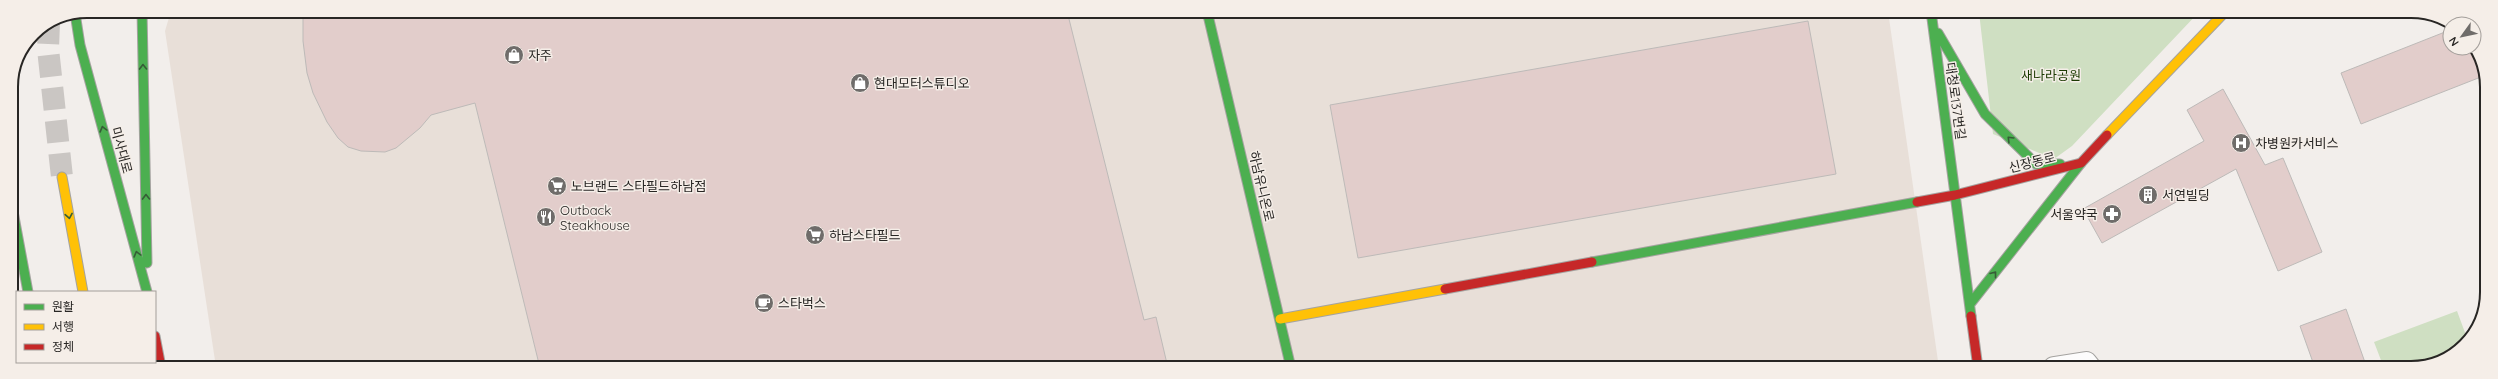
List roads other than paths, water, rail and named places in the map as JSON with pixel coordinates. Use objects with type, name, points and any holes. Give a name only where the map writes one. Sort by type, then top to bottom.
[{"type":"main road","points":[[142,18],[147,291]]},
{"type":"main road","name":"하남유니온로","points":[[1209,18],[1289,361]]},
{"type":"main road","name":"대청로137번길","points":[[1932,18],[1955,195]]},
{"type":"main road","points":[[1970,304],[2081,163],[2219,18]]},
{"type":"main road","name":"미사대로","points":[[76,19],[80,45],[147,291]]},
{"type":"main road","points":[[1932,23],[1985,114],[2036,164],[2081,163]]},
{"type":"main road","name":"신장동로","points":[[1280,319],[1955,195],[2081,163]]},
{"type":"main road","points":[[62,178],[83,291]]},
{"type":"main road","points":[[1955,195],[1977,361]]},
{"type":"main road","points":[[18,238],[28,291]]},
{"type":"main road","points":[[156,342],[159,361]]},
{"type":"tunnel","points":[[49,30],[48,49],[62,177]]},
{"type":"place","name":"자주","points":[[514,55]]},
{"type":"place","name":"현대모터스튜디오","points":[[860,83]]},
{"type":"place","name":"차병원카서비스","points":[[2241,143]]},
{"type":"place","name":"노브랜드 스타필드하남점","points":[[557,186]]},
{"type":"place","name":"서연빌딩","points":[[2148,195]]},
{"type":"place","name":"서울약국","points":[[2112,214]]},
{"type":"place","name":"Outback Steakhouse","points":[[546,217]]},
{"type":"place","name":"하남스타필드","points":[[815,235]]},
{"type":"place","name":"스타벅스","points":[[764,303]]},
{"type":"park label","name":"새나라공원","points":[[2051,75]]}]
